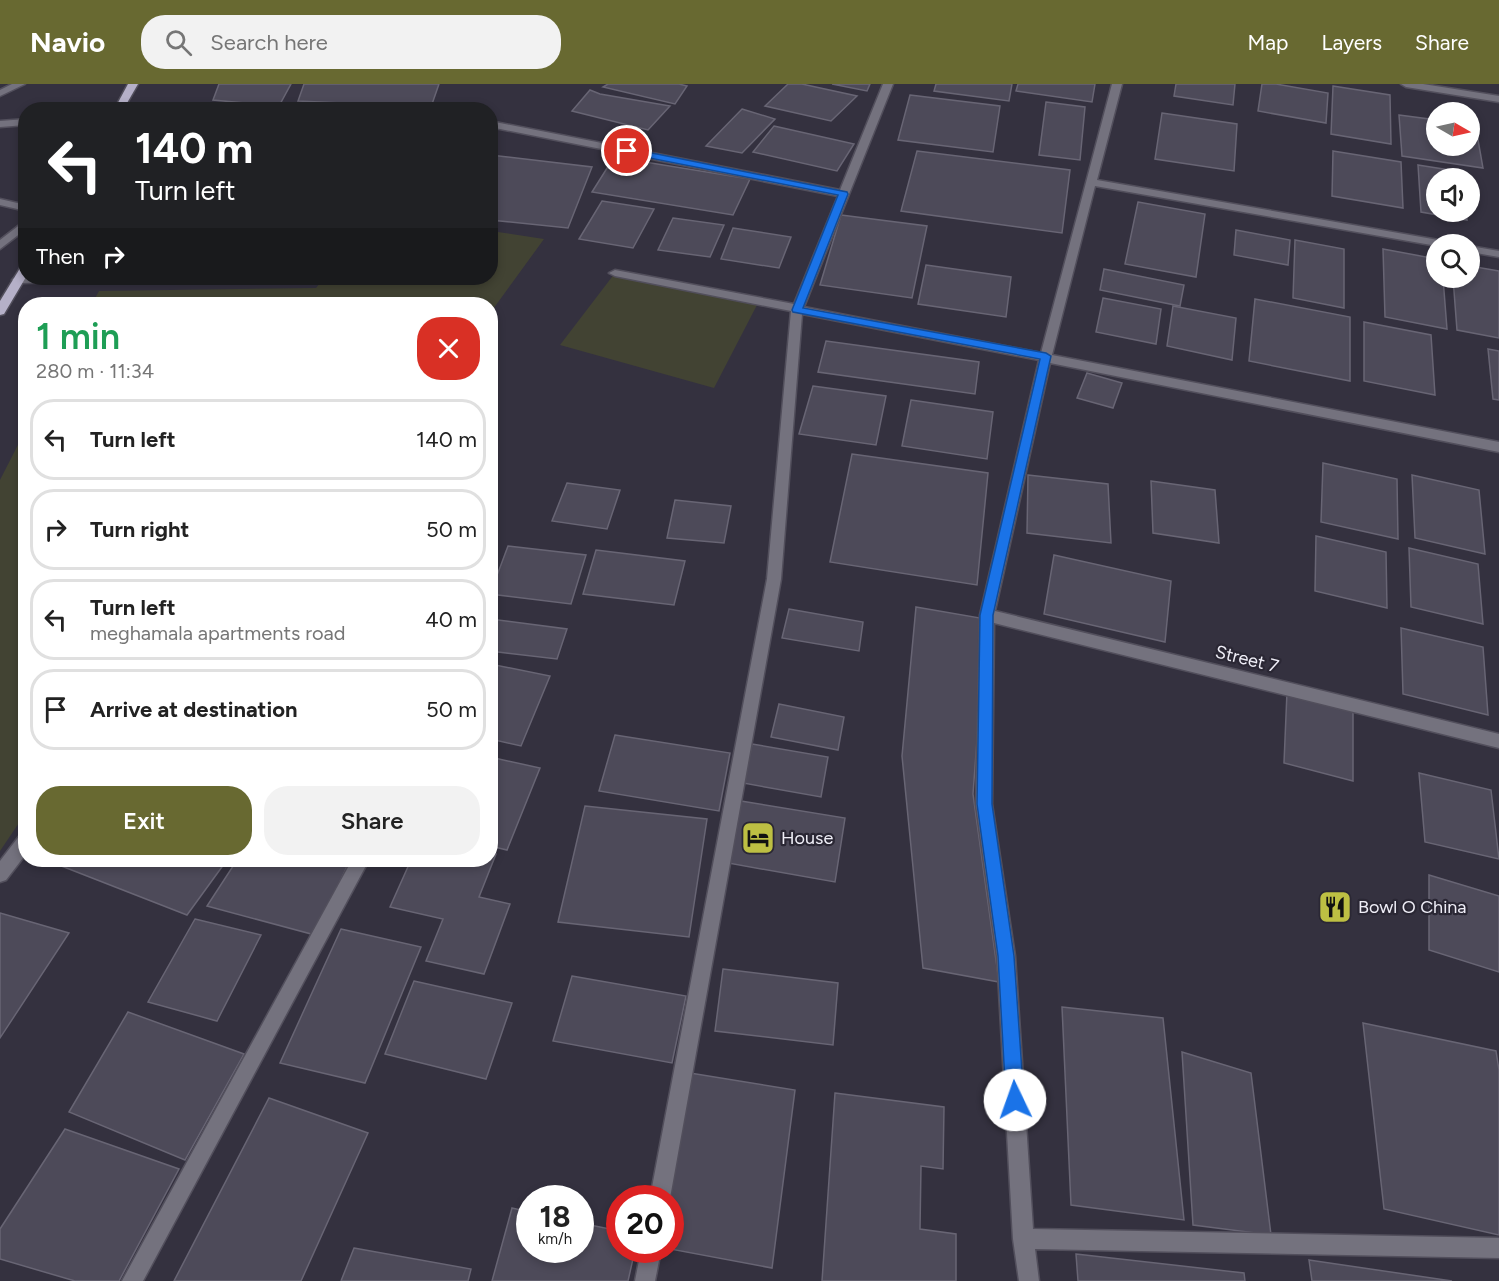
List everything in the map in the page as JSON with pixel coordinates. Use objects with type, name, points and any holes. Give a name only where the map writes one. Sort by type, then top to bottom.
[{"type":"main road","points":[[123,102],[133,84]]},
{"type":"main road","points":[[0,311],[18,280]]},
{"type":"street","points":[[0,93],[20,84]]},
{"type":"street","points":[[662,1185],[774,579],[797,310],[888,84]]},
{"type":"street","points":[[1029,1281],[1023,1239],[1006,956],[984,804],[987,615],[1046,356],[1117,84]]},
{"type":"street","points":[[1406,84],[1499,99]]},
{"type":"street","points":[[0,124],[18,123]]},
{"type":"street","points":[[498,126],[844,194]]},
{"type":"street","points":[[1090,182],[1426,241]]},
{"type":"street","points":[[0,202],[18,206]]},
{"type":"street","points":[[0,246],[18,230]]},
{"type":"street","points":[[1480,251],[1499,254]]},
{"type":"street","points":[[615,273],[797,310],[1046,356],[1499,447]]},
{"type":"street","name":"Street 7","points":[[987,615],[1499,741]]},
{"type":"street","points":[[0,874],[18,850]]},
{"type":"street","points":[[132,1281],[357,867]]},
{"type":"street","points":[[1023,1239],[1499,1248]]},
{"type":"street","points":[[645,1281],[648,1263]]},
{"type":"green space","points":[[498,232],[544,239],[498,302],[498,297],[96,297],[99,291],[316,288],[318,285],[498,285]]},
{"type":"green space","points":[[615,273],[758,303],[714,388],[560,345]]},
{"type":"green space","points":[[18,445],[18,824],[0,851],[0,480]]},
{"type":"building","points":[[219,84],[291,84],[281,102],[213,100]]},
{"type":"building","points":[[304,84],[439,84],[433,102],[298,101]]},
{"type":"building","points":[[608,84],[687,86],[675,104],[603,87]]},
{"type":"building","points":[[788,84],[802,84],[857,96],[831,121],[765,106]]},
{"type":"building","points":[[832,84],[870,84],[867,91]]},
{"type":"building","points":[[936,84],[1012,84],[1009,101],[934,91]]},
{"type":"building","points":[[1018,84],[1095,84],[1092,102],[1016,91]]},
{"type":"building","points":[[1176,84],[1235,84],[1233,105],[1174,96]]},
{"type":"building","points":[[1262,84],[1276,84],[1328,93],[1326,123],[1258,111]]},
{"type":"building","points":[[1333,86],[1390,95],[1391,144],[1331,134]]},
{"type":"building","points":[[590,90],[600,94],[670,106],[648,130],[572,111]]},
{"type":"building","points":[[910,95],[1000,106],[993,152],[898,140]]},
{"type":"building","points":[[1046,102],[1085,107],[1080,160],[1039,155]]},
{"type":"building","points":[[742,109],[775,119],[742,153],[706,146]]},
{"type":"building","points":[[1162,113],[1237,124],[1234,171],[1155,159]]},
{"type":"building","points":[[1399,115],[1426,119],[1426,156],[1480,156],[1480,151],[1483,168],[1402,156]]},
{"type":"building","points":[[774,126],[854,144],[837,171],[753,152]]},
{"type":"building","points":[[917,151],[1070,170],[1062,233],[901,211]]},
{"type":"building","points":[[1333,151],[1401,162],[1403,208],[1332,196]]},
{"type":"building","points":[[498,156],[592,167],[568,228],[498,221]]},
{"type":"building","points":[[614,157],[750,179],[733,215],[592,192]]},
{"type":"building","points":[[1418,165],[1437,168],[1426,168],[1426,213],[1421,212]]},
{"type":"building","points":[[602,201],[654,209],[633,248],[579,239]]},
{"type":"building","points":[[1138,202],[1205,214],[1196,277],[1125,264]]},
{"type":"building","points":[[841,215],[927,226],[912,298],[820,285]]},
{"type":"building","points":[[673,218],[724,225],[710,257],[658,250]]},
{"type":"building","points":[[733,228],[791,237],[779,268],[721,259]]},
{"type":"building","points":[[1236,230],[1290,240],[1288,265],[1234,255]]},
{"type":"building","points":[[1295,240],[1344,249],[1344,308],[1293,298]]},
{"type":"building","points":[[1383,249],[1426,257],[1426,288],[1444,288],[1447,329],[1385,317]]},
{"type":"building","points":[[926,265],[1011,277],[1006,317],[918,304]]},
{"type":"building","points":[[1480,268],[1499,271],[1499,338],[1457,330],[1454,288],[1480,288]]},
{"type":"building","points":[[1104,269],[1184,285],[1180,306],[1100,290]]},
{"type":"building","points":[[1103,298],[1161,309],[1156,344],[1096,332]]},
{"type":"building","points":[[1255,299],[1350,317],[1350,381],[1249,361]]},
{"type":"building","points":[[1173,306],[1236,318],[1232,360],[1167,346]]},
{"type":"building","points":[[1364,322],[1431,335],[1435,395],[1364,381]]},
{"type":"building","points":[[826,341],[979,362],[975,394],[818,372]]},
{"type":"building","points":[[1488,349],[1499,351],[1499,400],[1493,399]]},
{"type":"building","points":[[1087,373],[1122,383],[1113,408],[1077,398]]},
{"type":"building","points":[[813,386],[886,396],[876,445],[799,434]]},
{"type":"building","points":[[911,400],[993,412],[987,459],[902,446]]},
{"type":"building","points":[[852,454],[988,473],[977,585],[830,562]]},
{"type":"building","points":[[1323,463],[1397,479],[1398,539],[1321,522]]},
{"type":"building","points":[[1028,475],[1108,484],[1111,543],[1027,533]]},
{"type":"building","points":[[1412,475],[1479,490],[1485,554],[1415,538]]},
{"type":"building","points":[[1151,481],[1215,490],[1219,543],[1153,533]]},
{"type":"building","points":[[567,483],[620,490],[607,529],[552,521]]},
{"type":"building","points":[[675,500],[731,506],[724,543],[667,538]]},
{"type":"building","points":[[1316,536],[1386,552],[1387,608],[1315,591]]},
{"type":"building","points":[[508,546],[586,555],[571,604],[498,595],[498,573]]},
{"type":"building","points":[[1409,548],[1478,564],[1483,624],[1411,607]]},
{"type":"building","points":[[596,550],[685,561],[674,605],[583,594]]},
{"type":"building","points":[[1054,555],[1171,581],[1165,642],[1044,614]]},
{"type":"building","points":[[916,607],[986,619],[973,794],[999,982],[923,968],[902,756]]},
{"type":"building","points":[[789,609],[863,622],[859,651],[782,638]]},
{"type":"building","points":[[498,620],[567,629],[557,659],[498,652]]},
{"type":"building","points":[[1401,628],[1483,647],[1488,715],[1403,694]]},
{"type":"building","points":[[498,666],[550,676],[521,746],[498,741]]},
{"type":"building","points":[[1287,692],[1353,709],[1353,781],[1284,763]]},
{"type":"building","points":[[779,704],[844,717],[838,750],[771,737]]},
{"type":"building","points":[[615,735],[730,753],[719,811],[599,791]]},
{"type":"building","points":[[752,744],[828,757],[821,797],[743,783]]},
{"type":"building","points":[[498,759],[540,768],[507,850],[498,848]]},
{"type":"building","points":[[1419,773],[1491,790],[1499,859],[1425,842]]},
{"type":"building","points":[[741,801],[845,818],[835,882],[728,863]]},
{"type":"building","points":[[585,806],[707,819],[689,937],[558,922]]},
{"type":"building","points":[[64,867],[222,867],[187,915]]},
{"type":"building","points":[[232,867],[347,867],[315,935],[207,906]]},
{"type":"building","points":[[408,867],[491,867],[479,897],[510,904],[484,974],[426,961],[443,919],[390,907]]},
{"type":"building","points":[[1429,875],[1499,896],[1499,972],[1429,950]]},
{"type":"building","points":[[0,913],[69,933],[0,1038]]},
{"type":"building","points":[[195,919],[261,935],[217,1021],[148,1002]]},
{"type":"building","points":[[341,929],[421,947],[365,1083],[280,1063]]},
{"type":"building","points":[[723,969],[838,983],[833,1045],[715,1031]]},
{"type":"building","points":[[572,976],[686,996],[672,1063],[553,1041]]},
{"type":"building","points":[[414,981],[512,1003],[486,1079],[385,1054]]},
{"type":"building","points":[[1062,1007],[1163,1018],[1184,1220],[1071,1205]]},
{"type":"building","points":[[128,1012],[244,1054],[185,1160],[69,1112]]},
{"type":"building","points":[[1363,1023],[1496,1051],[1499,1070],[1499,1235],[1384,1209]]},
{"type":"building","points":[[1182,1052],[1251,1073],[1271,1235],[1193,1225]]},
{"type":"building","points":[[690,1073],[795,1090],[772,1268],[684,1252],[684,1185],[669,1185]]},
{"type":"building","points":[[835,1093],[944,1107],[943,1169],[921,1166],[920,1229],[956,1234],[956,1281],[822,1281]]},
{"type":"building","points":[[269,1098],[368,1133],[301,1281],[174,1281]]},
{"type":"building","points":[[65,1129],[179,1169],[119,1281],[75,1281],[0,1259],[0,1229]]},
{"type":"building","points":[[512,1208],[516,1209],[516,1263],[594,1263],[594,1226],[606,1228],[606,1263],[632,1263],[628,1281],[492,1281]]},
{"type":"building","points":[[354,1248],[471,1269],[468,1281],[341,1281]]},
{"type":"building","points":[[1076,1254],[1244,1273],[1245,1281],[1078,1281]]},
{"type":"building","points":[[1309,1260],[1452,1281],[1312,1281]]},
{"type":"place","name":"House","points":[[758,838]]},
{"type":"place","name":"Bowl O China","points":[[1335,907]]},
{"type":"route","points":[[627,151],[844,194],[797,310],[1046,356],[987,615],[984,804],[1006,956],[1015,1100]]}]
